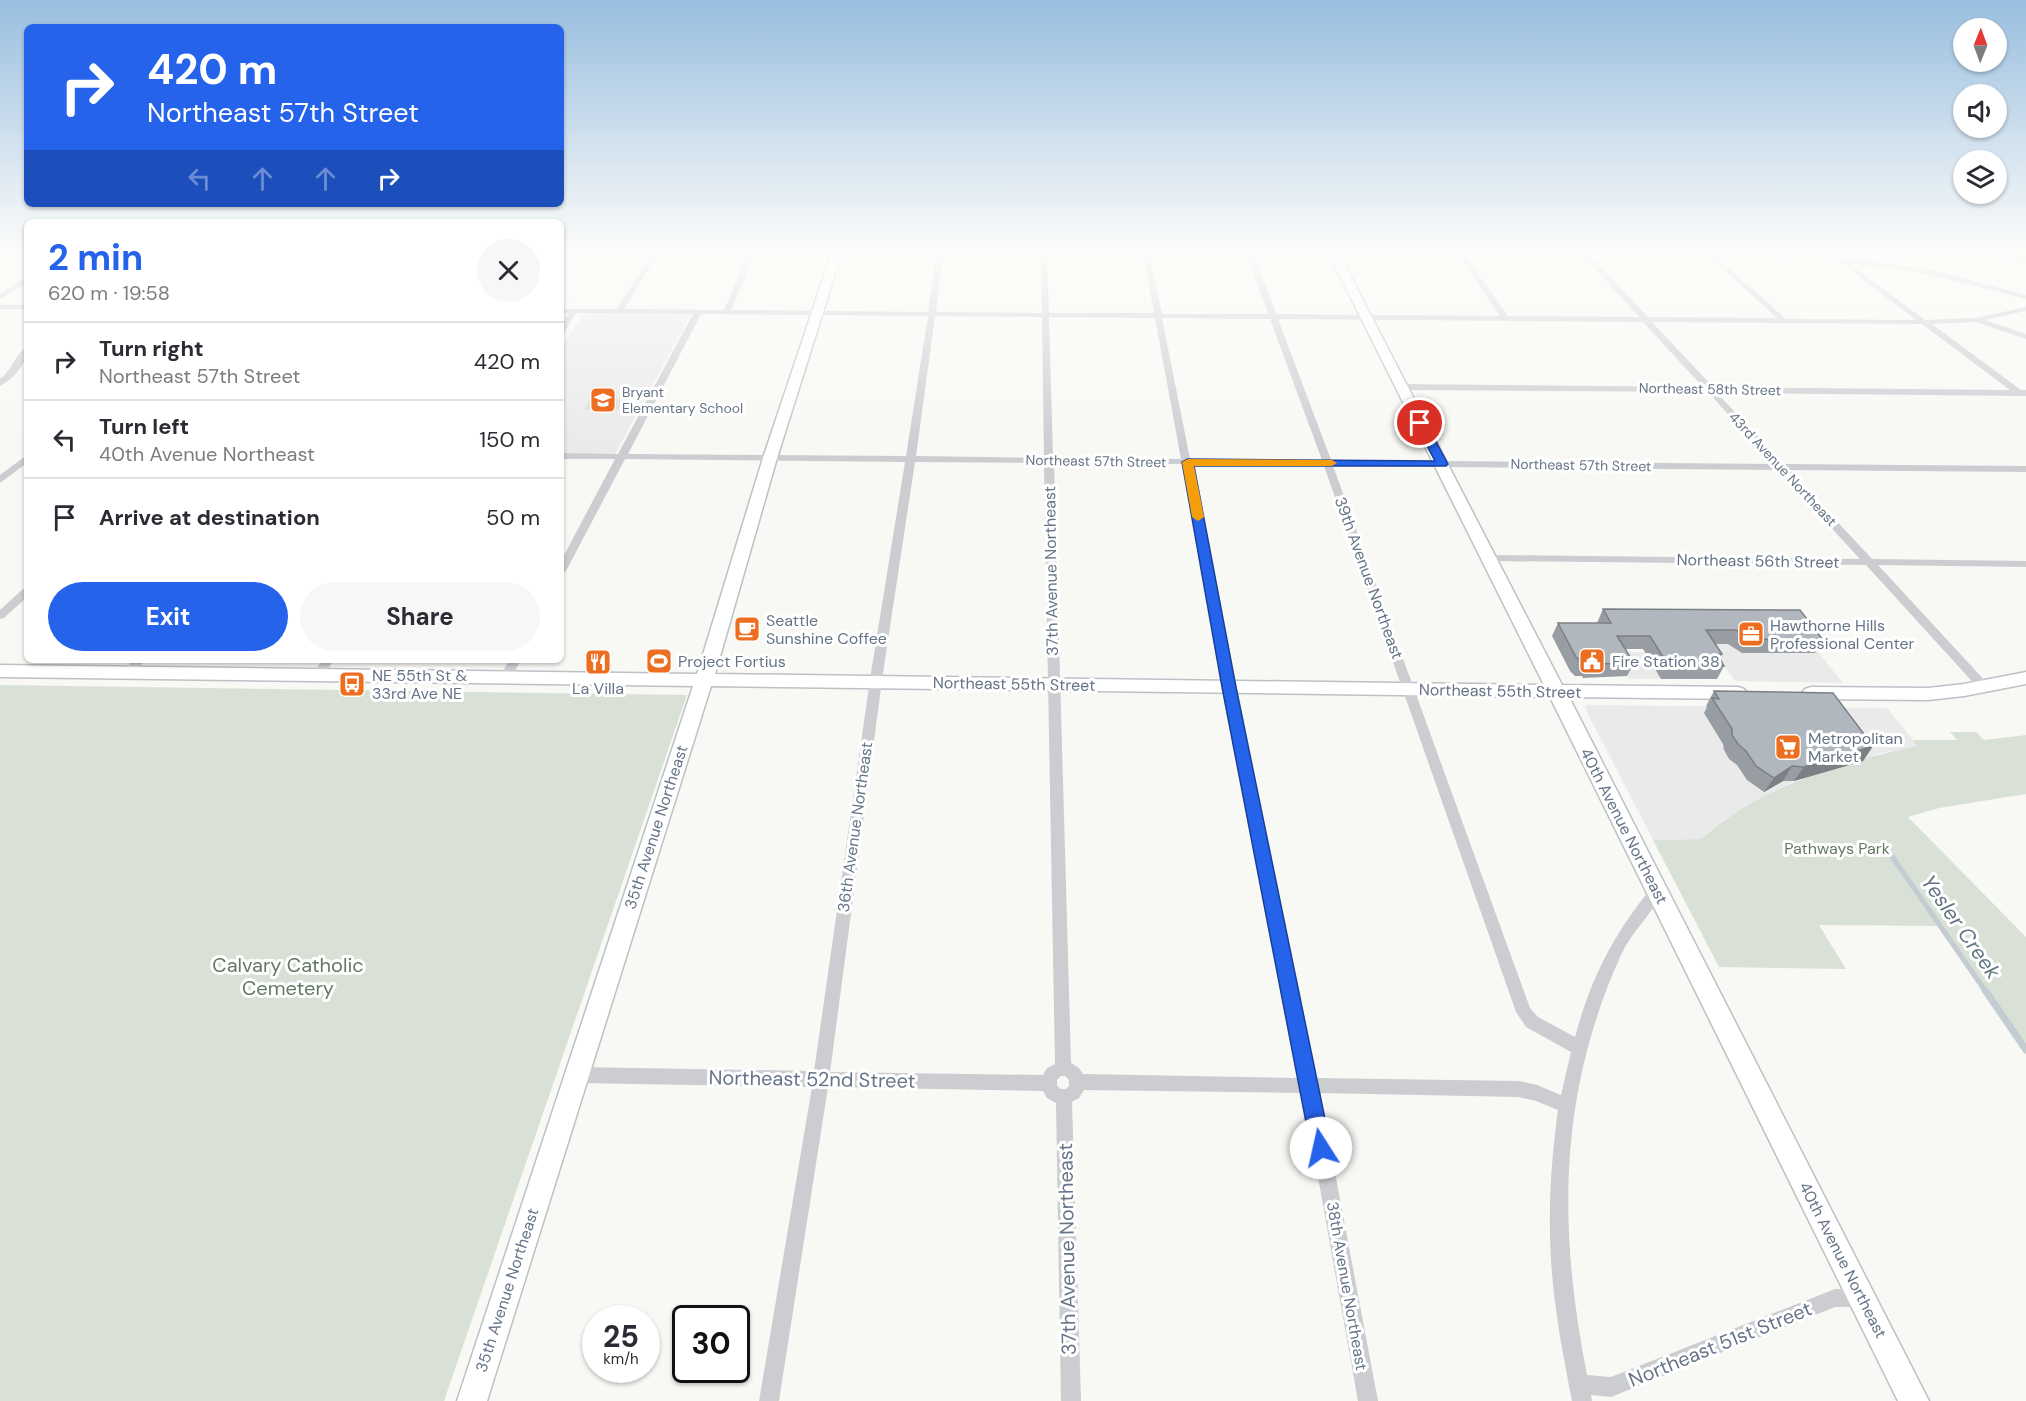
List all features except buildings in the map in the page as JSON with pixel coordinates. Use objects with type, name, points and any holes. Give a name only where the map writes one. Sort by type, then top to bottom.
[{"type":"main road","name":"35th Avenue Northeast","points":[[472,1401],[704,680],[770,458],[817,317]]},
{"type":"main road","name":"40th Avenue Northeast","points":[[1366,318],[1490,558],[1914,1401]]},
{"type":"main road","name":"Northeast 55th Street","points":[[0,670],[134,666],[323,667],[506,677],[1760,693]]},
{"type":"main road","points":[[1796,693],[1925,694],[1983,687],[2026,678]]},
{"type":"street","points":[[564,566],[695,317]]},
{"type":"street","name":"36th Avenue Northeast","points":[[769,1401],[820,1080],[875,682],[931,317]]},
{"type":"street","name":"37th Avenue Northeast","points":[[1045,317],[1063,1069]]},
{"type":"street","name":"38th Avenue Northeast","points":[[1159,317],[1368,1401]]},
{"type":"street","name":"39th Avenue Northeast","points":[[1272,317],[1410,689],[1524,1012],[1538,1026],[1579,1048]]},
{"type":"street","points":[[1308,317],[1924,322],[1988,317]]},
{"type":"street","name":"43rd Avenue Northeast","points":[[1643,317],[1983,687]]},
{"type":"street","points":[[1780,317],[1784,321]]},
{"type":"street","points":[[1918,317],[2024,394]]},
{"type":"street","points":[[1976,320],[2026,337]]},
{"type":"street","points":[[0,383],[13,373],[24,353]]},
{"type":"street","name":"Northeast 58th Street","points":[[1402,387],[2024,394]]},
{"type":"street","name":"Northeast 57th Street","points":[[564,456],[2026,469]]},
{"type":"street","points":[[0,480],[24,460]]},
{"type":"street","name":"Northeast 56th Street","points":[[1490,558],[2026,564]]},
{"type":"street","points":[[0,616],[24,594]]},
{"type":"street","points":[[506,677],[513,663]]},
{"type":"street","points":[[1581,1393],[1560,1261],[1558,1194],[1566,1105],[1579,1048],[1616,950],[1628,928],[1657,891]]},
{"type":"street","points":[[1063,1069],[1074,1074],[1078,1082],[1073,1093],[1064,1096],[1054,1093],[1048,1083],[1053,1073],[1063,1069]]},
{"type":"street","name":"Northeast 52nd Street","points":[[576,1075],[1048,1083]]},
{"type":"street","points":[[1078,1082],[1519,1089],[1537,1092],[1566,1105]]},
{"type":"street","name":"37th Avenue Northeast","points":[[1064,1096],[1071,1401]]},
{"type":"street","name":"Northeast 51st Street","points":[[1581,1393],[1611,1387],[1835,1298],[1862,1298]]},
{"type":"shaded area","name":"Bryant Elementary School","points":[[582,317],[689,317],[615,454],[564,454],[564,343]]},
{"type":"shaded area","points":[[1688,615],[1789,616],[1843,683],[1735,681]]},
{"type":"shaded area","points":[[1612,652],[1645,652],[1661,679],[1629,679]]},
{"type":"shaded area","points":[[1587,705],[1887,708],[1918,746],[1876,754],[1863,761],[1794,781],[1720,822],[1701,839],[1653,840],[1585,708]]},
{"type":"green space","points":[[590,399],[624,399],[618,410],[584,410]]},
{"type":"green space","name":"Calvary Catholic Cemetery","points":[[0,685],[687,695],[444,1401],[0,1401]]},
{"type":"green space","name":"Pathways Park","points":[[1950,732],[1976,732],[1984,740],[2026,735],[2026,794],[1939,808],[1908,817],[2026,937],[2026,1048],[1939,926],[1819,925],[1846,969],[1719,967],[1653,840],[1701,839],[1723,821],[1775,791],[1831,769],[1917,746],[1913,740],[1957,740]]},
{"type":"waterway","name":"Yesler Creek","points":[[1889,852],[1986,992]]},
{"type":"waterway","name":"Yesler Creek","points":[[1985,990],[2026,1050]]},
{"type":"slow traffic","points":[[1198,517],[1188,462],[1332,463]]},
{"type":"place","name":"Bryant Elementary School","points":[[603,400]]},
{"type":"place","name":"Seattle Sunshine Coffee","points":[[747,629]]},
{"type":"place","name":"Hawthorne Hills Professional Center","points":[[1751,634]]},
{"type":"place","name":"Project Fortius","points":[[659,661]]},
{"type":"place","name":"Fire Station 38","points":[[1592,661]]},
{"type":"place","name":"La Villa","points":[[598,662]]},
{"type":"place","name":"NE 55th St & 33rd Ave NE","points":[[352,684]]},
{"type":"place","name":"Metropolitan Market","points":[[1788,747]]},
{"type":"route","points":[[1321,1148],[1229,687],[1188,462],[1442,464],[1420,423]]}]
